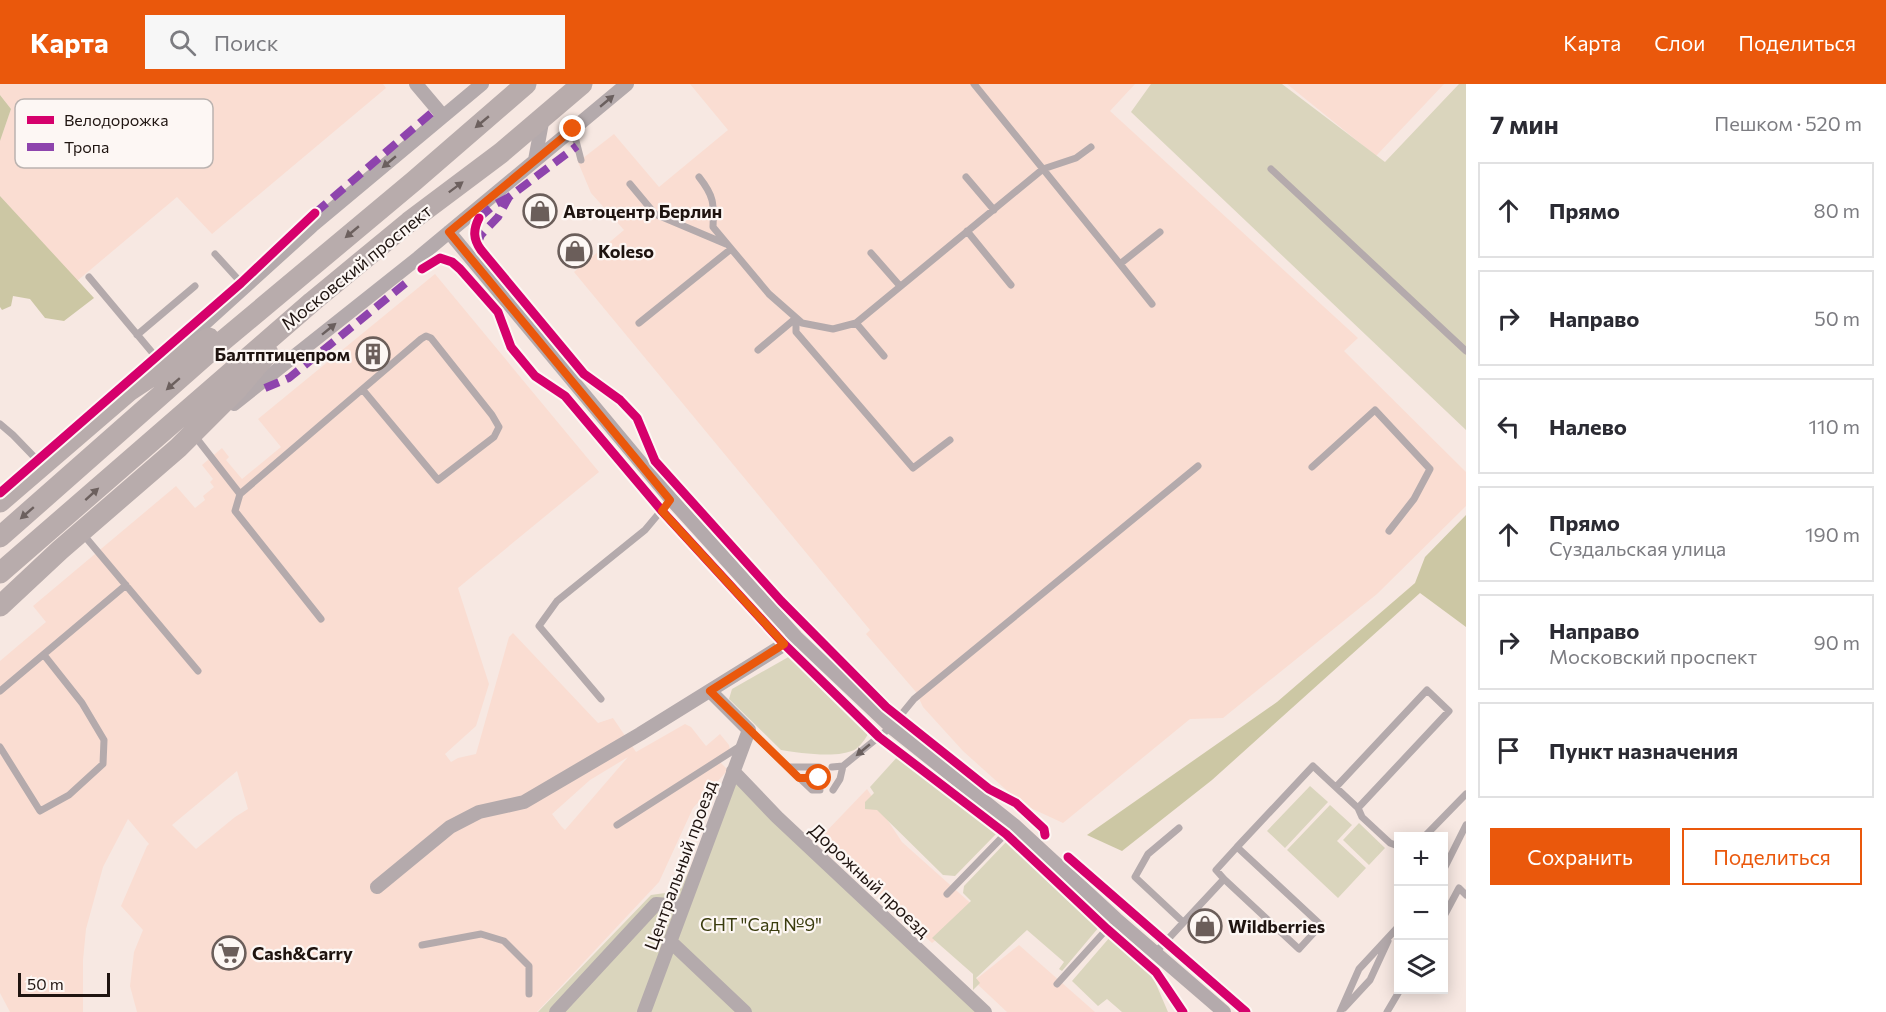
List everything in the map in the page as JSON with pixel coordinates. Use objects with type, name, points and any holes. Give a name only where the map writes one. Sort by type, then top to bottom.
[{"type":"main road","name":"Московский проспект","points":[[0,537],[281,291],[414,182],[526,84]]},
{"type":"main road","name":"Московский проспект","points":[[0,573],[312,302],[409,222],[501,153],[582,84]]},
{"type":"main road","points":[[0,502],[129,391],[281,291]]},
{"type":"main road","points":[[0,606],[81,532],[186,442],[239,387],[312,302]]},
{"type":"street","points":[[416,84],[443,116]]},
{"type":"street","points":[[129,391],[246,288],[312,226],[482,84]]},
{"type":"street","name":"Московский проспект","points":[[186,442],[418,258],[627,84]]},
{"type":"street","points":[[535,160],[543,117]]},
{"type":"street","points":[[449,232],[670,500],[796,637],[891,727],[1014,825],[1116,919],[1224,1012]]},
{"type":"street","points":[[376,887],[450,827],[479,812],[524,802],[796,637]]},
{"type":"street","points":[[710,691],[749,730]]},
{"type":"street","name":"Центральный проезд","points":[[644,1012],[749,730]]},
{"type":"street","name":"Дорожный проезд","points":[[733,771],[777,817],[985,1012]]},
{"type":"street","points":[[556,1012],[656,904],[683,906]]},
{"type":"street","points":[[671,942],[729,1005],[745,1012]]},
{"type":"lane","points":[[974,84],[1152,304]]},
{"type":"lane","points":[[573,129],[582,160]]},
{"type":"lane","points":[[699,177],[710,191],[714,206],[713,227],[769,294],[802,323],[833,328],[856,322],[1043,170],[1076,158],[1091,147]]},
{"type":"lane","points":[[1271,169],[1466,351]]},
{"type":"lane","points":[[966,177],[994,210]]},
{"type":"lane","points":[[630,184],[655,214],[730,247]]},
{"type":"lane","points":[[967,231],[1011,285]]},
{"type":"lane","points":[[1120,264],[1160,232]]},
{"type":"lane","points":[[639,323],[730,247]]},
{"type":"lane","points":[[872,253],[900,286]]},
{"type":"lane","points":[[215,254],[246,288]]},
{"type":"lane","points":[[89,277],[161,363]]},
{"type":"lane","points":[[137,335],[195,286]]},
{"type":"lane","points":[[758,350],[796,318]]},
{"type":"lane","points":[[796,318],[796,332],[913,468],[950,440]]},
{"type":"lane","points":[[856,322],[884,356]]},
{"type":"lane","points":[[321,619],[235,511],[240,494],[426,336],[431,338],[500,427],[494,437],[438,480],[363,390]]},
{"type":"lane","points":[[1312,467],[1375,410],[1430,470],[1414,499],[1389,531]]},
{"type":"lane","points":[[0,424],[43,466]]},
{"type":"lane","points":[[186,442],[240,494]]},
{"type":"lane","points":[[833,790],[843,766],[891,727],[914,699],[1198,466]]},
{"type":"lane","points":[[601,699],[539,626],[557,601],[645,530],[670,500]]},
{"type":"lane","points":[[81,532],[198,671]]},
{"type":"lane","points":[[0,691],[126,585]]},
{"type":"lane","points":[[0,747],[40,811],[69,795],[104,764],[104,740],[82,703],[44,655]]},
{"type":"lane","points":[[1336,787],[1426,690],[1449,711],[1358,808]]},
{"type":"lane","points":[[749,730],[812,790],[820,790]]},
{"type":"lane","points":[[617,825],[744,744]]},
{"type":"lane","points":[[832,766],[843,766]]},
{"type":"lane","points":[[1237,847],[1321,925],[1299,949],[1216,870],[1237,847],[1313,766],[1358,808],[1362,817],[1394,844]]},
{"type":"lane","points":[[788,767],[819,767]]},
{"type":"lane","points":[[799,778],[819,778]]},
{"type":"lane","points":[[1430,832],[1466,794]]},
{"type":"lane","points":[[947,894],[1014,825]]},
{"type":"lane","points":[[1448,859],[1466,825]]},
{"type":"lane","points":[[1179,828],[1148,854],[1135,877],[1183,922]]},
{"type":"lane","points":[[1155,953],[1224,879]]},
{"type":"lane","points":[[1448,907],[1459,888],[1466,895]]},
{"type":"lane","points":[[1058,984],[1116,919]]},
{"type":"lane","points":[[1340,1012],[1359,969],[1394,932]]},
{"type":"lane","points":[[422,945],[481,934],[504,941],[529,966],[529,994]]},
{"type":"lane","points":[[1340,1012],[1370,980],[1390,936]]},
{"type":"lane","points":[[1388,1012],[1399,994]]},
{"type":"shaded area","points":[[0,84],[383,84],[386,88],[212,234],[177,197],[77,281],[0,196],[0,141],[11,109],[0,95]]},
{"type":"shaded area","points":[[690,84],[1135,84],[1110,111],[1358,338],[1344,351],[1466,472],[1466,506],[1377,594],[1223,718],[1190,719],[1063,823],[1022,804],[963,751],[923,707],[916,692],[866,634],[870,630],[574,272],[624,230],[591,193],[578,162],[614,134],[659,187],[728,130]]},
{"type":"shaded area","points":[[1287,84],[1444,84],[1376,156]]},
{"type":"shaded area","points":[[0,95],[11,109],[0,141]]},
{"type":"shaded area","points":[[0,196],[94,298],[64,321],[45,318],[30,299],[13,296],[11,306],[2,310],[0,307]]},
{"type":"shaded area","points":[[435,274],[599,472],[458,588],[489,684],[476,726],[445,754],[451,762],[476,754],[509,637],[513,633],[598,723],[613,718],[636,752],[685,724],[691,727],[706,746],[720,734],[729,745],[730,750],[718,760],[728,770],[693,808],[659,882],[537,1012],[137,1012],[130,986],[134,952],[143,930],[121,906],[149,844],[128,819],[103,867],[86,929],[83,960],[83,1012],[10,1012],[0,993],[0,661],[46,622],[33,606],[176,486],[195,508],[205,500],[203,496],[214,487],[210,482],[213,479],[202,465],[222,448],[229,457],[226,460],[242,479],[281,447],[258,419]],"holes":[[[628,757],[565,830],[552,814],[590,780]],[[237,771],[248,809],[196,849],[172,825]]]},
{"type":"shaded area","points":[[1466,515],[1466,627],[1420,593],[1212,780],[1122,851],[1087,835],[1277,702],[1415,583],[1425,557]]},
{"type":"shaded area","points":[[867,789],[902,842],[976,908],[932,943],[820,838]]},
{"type":"shaded area","points":[[1019,945],[1095,1012],[1007,1012],[974,981]]},
{"type":"green space","points":[[1151,84],[1282,84],[1385,162],[1459,84],[1466,84],[1466,430],[1131,112]]},
{"type":"green space","points":[[792,655],[870,730],[856,749],[830,755],[781,750],[729,699],[732,689]]},
{"type":"green space","points":[[899,755],[997,833],[955,876],[943,875],[877,810],[865,809],[865,802],[874,793],[870,787]]},
{"type":"green space","name":"СНТ \"Сад №9\"","points":[[735,779],[986,1012],[538,1012],[651,895],[679,891]]},
{"type":"green space","points":[[1310,786],[1328,802],[1285,848],[1267,831]]},
{"type":"green space","points":[[1330,805],[1352,825],[1337,841],[1366,868],[1338,898],[1287,850]]},
{"type":"green space","points":[[1359,823],[1385,848],[1369,865],[1343,840]]},
{"type":"green space","points":[[1007,841],[1099,927],[1062,971],[1059,969],[1064,962],[1027,930],[976,978],[980,983],[973,990],[973,974],[932,938],[971,901],[963,893],[964,886]]},
{"type":"green space","points":[[1110,937],[1150,970],[1168,1012],[1122,1012],[1107,999],[1098,1006],[1072,981]]},
{"type":"marked path","points":[[315,213],[436,109]]},
{"type":"marked path","points":[[477,245],[481,235],[498,217],[509,197],[577,146]]},
{"type":"marked path","points":[[479,218],[494,205],[509,197]]},
{"type":"marked path","points":[[265,388],[289,378],[407,282]]},
{"type":"cycle path","points":[[0,493],[241,283],[315,213]]},
{"type":"cycle path","points":[[479,218],[475,234],[476,242],[481,250],[584,374],[620,400],[637,418],[655,461],[781,601],[886,707],[989,789],[1016,803],[1044,829],[1045,835]]},
{"type":"cycle path","points":[[422,269],[440,258],[452,262],[460,269],[498,312],[511,347],[535,376],[565,396],[662,511],[784,644],[879,737],[1006,834],[1156,972],[1183,1012]]},
{"type":"cycle path","points":[[1068,857],[1246,1012]]},
{"type":"place","name":"Автоцентр Берлин","points":[[540,211]]},
{"type":"place","name":"Koleso","points":[[575,251]]},
{"type":"place","name":"Балтптицепром","points":[[373,354]]},
{"type":"place","name":"Wildberries","points":[[1205,926]]},
{"type":"place","name":"Cash&Carry","points":[[229,953]]},
{"type":"route","points":[[573,129],[449,232],[670,500],[662,511],[784,644],[710,691],[799,778],[819,778]]}]
